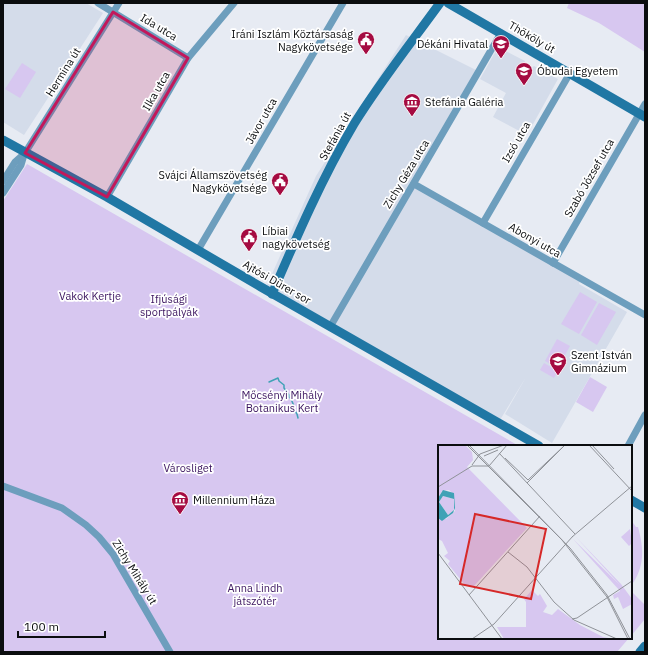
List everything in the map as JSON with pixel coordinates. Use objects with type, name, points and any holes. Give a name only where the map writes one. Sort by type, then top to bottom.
[{"type":"street","name":"Ida utca","points":[[98,3],[188,58]]},
{"type":"street","name":"Hermina út","points":[[3,181],[15,162],[24,152],[120,3]]},
{"type":"street","name":"Ilka utca","points":[[107,197],[188,58],[234,3]]},
{"type":"street","name":"Jávor utca","points":[[198,250],[343,3]]},
{"type":"street","name":"Stefánia út","points":[[272,294],[310,208],[354,125],[390,71],[440,3]]},
{"type":"street","name":"Thököly út","points":[[448,3],[570,72],[642,115]]},
{"type":"street","name":"Zichy Géza utca","points":[[330,326],[501,33]]},
{"type":"street","name":"Izsó utca","points":[[483,223],[570,72]]},
{"type":"street","name":"Szabó József utca","points":[[552,263],[642,115],[645,104]]},
{"type":"street","name":"Ajtósi Dürer sor","points":[[3,140],[107,197],[272,294],[537,445]]},
{"type":"street","name":"Hermina út","points":[[3,193],[21,165],[24,152]]},
{"type":"street","name":"Abonyi utca","points":[[414,184],[645,315]]},
{"type":"street","points":[[629,445],[645,415]]},
{"type":"street","name":"Zichy Mihály út","points":[[3,486],[62,508],[80,520],[99,537],[113,554],[170,652]]},
{"type":"street","points":[[632,501],[645,508]]},
{"type":"street","points":[[640,652],[645,646]]},
{"type":"highlighted area","points":[[113,12],[188,58],[107,197],[25,153]]},
{"type":"shaded area","points":[[3,3],[86,3],[103,13],[24,135],[3,122]]},
{"type":"shaded area","points":[[406,35],[476,70],[409,184],[580,281],[579,284],[627,312],[552,443],[505,414],[526,377],[500,420],[267,285],[316,176]]},
{"type":"shaded area","name":"Óbudai Egyetem","points":[[498,47],[525,61],[524,66],[530,69],[534,66],[558,79],[527,135],[493,117],[506,93],[480,79]]},
{"type":"green space","points":[[569,3],[645,3],[645,52],[599,23],[567,8]]},
{"type":"green space","points":[[22,63],[36,72],[20,98],[5,89]]},
{"type":"green space","name":"Városliget","points":[[27,164],[517,445],[438,445],[438,639],[628,639],[617,652],[3,652],[3,201]]},
{"type":"green space","points":[[580,292],[597,302],[579,334],[561,324]]},
{"type":"green space","points":[[599,303],[616,312],[597,345],[581,335]]},
{"type":"green space","points":[[557,339],[570,346],[558,368],[545,361]]},
{"type":"green space","points":[[544,363],[558,371],[554,378],[540,370]]},
{"type":"green space","points":[[590,377],[607,387],[593,412],[576,402]]},
{"type":"green space","points":[[632,521],[636,527],[638,527],[642,550],[641,565],[636,579],[632,585]]},
{"type":"green space","points":[[632,592],[645,605],[645,619],[632,635]]},
{"type":"waterway","points":[[269,382],[278,378],[284,385],[298,418]]},
{"type":"place","name":"Iráni Iszlám Köztársaság Nagykövetsége","points":[[366,55]]},
{"type":"place","name":"Dékáni Hivatal","points":[[501,59]]},
{"type":"place","name":"Óbudai Egyetem","points":[[524,86]]},
{"type":"place","name":"Stefánia Galéria","points":[[412,117]]},
{"type":"place","name":"Svájci Államszövetség Nagykövetsége","points":[[280,196]]},
{"type":"place","name":"Líbiai nagykövetség","points":[[249,252]]},
{"type":"place","name":"Szent István Gimnázium","points":[[558,376]]},
{"type":"place","name":"Millennium Háza","points":[[180,515]]},
{"type":"park label","name":"Vakok Kertje","points":[[90,296]]},
{"type":"park label","name":"Ifjúsági sportpályák","points":[[169,305]]},
{"type":"park label","name":"Mőcsényi Mihály Botanikus Kert","points":[[282,401]]},
{"type":"park label","name":"Anna Lindh játszótér","points":[[255,594]]}]
